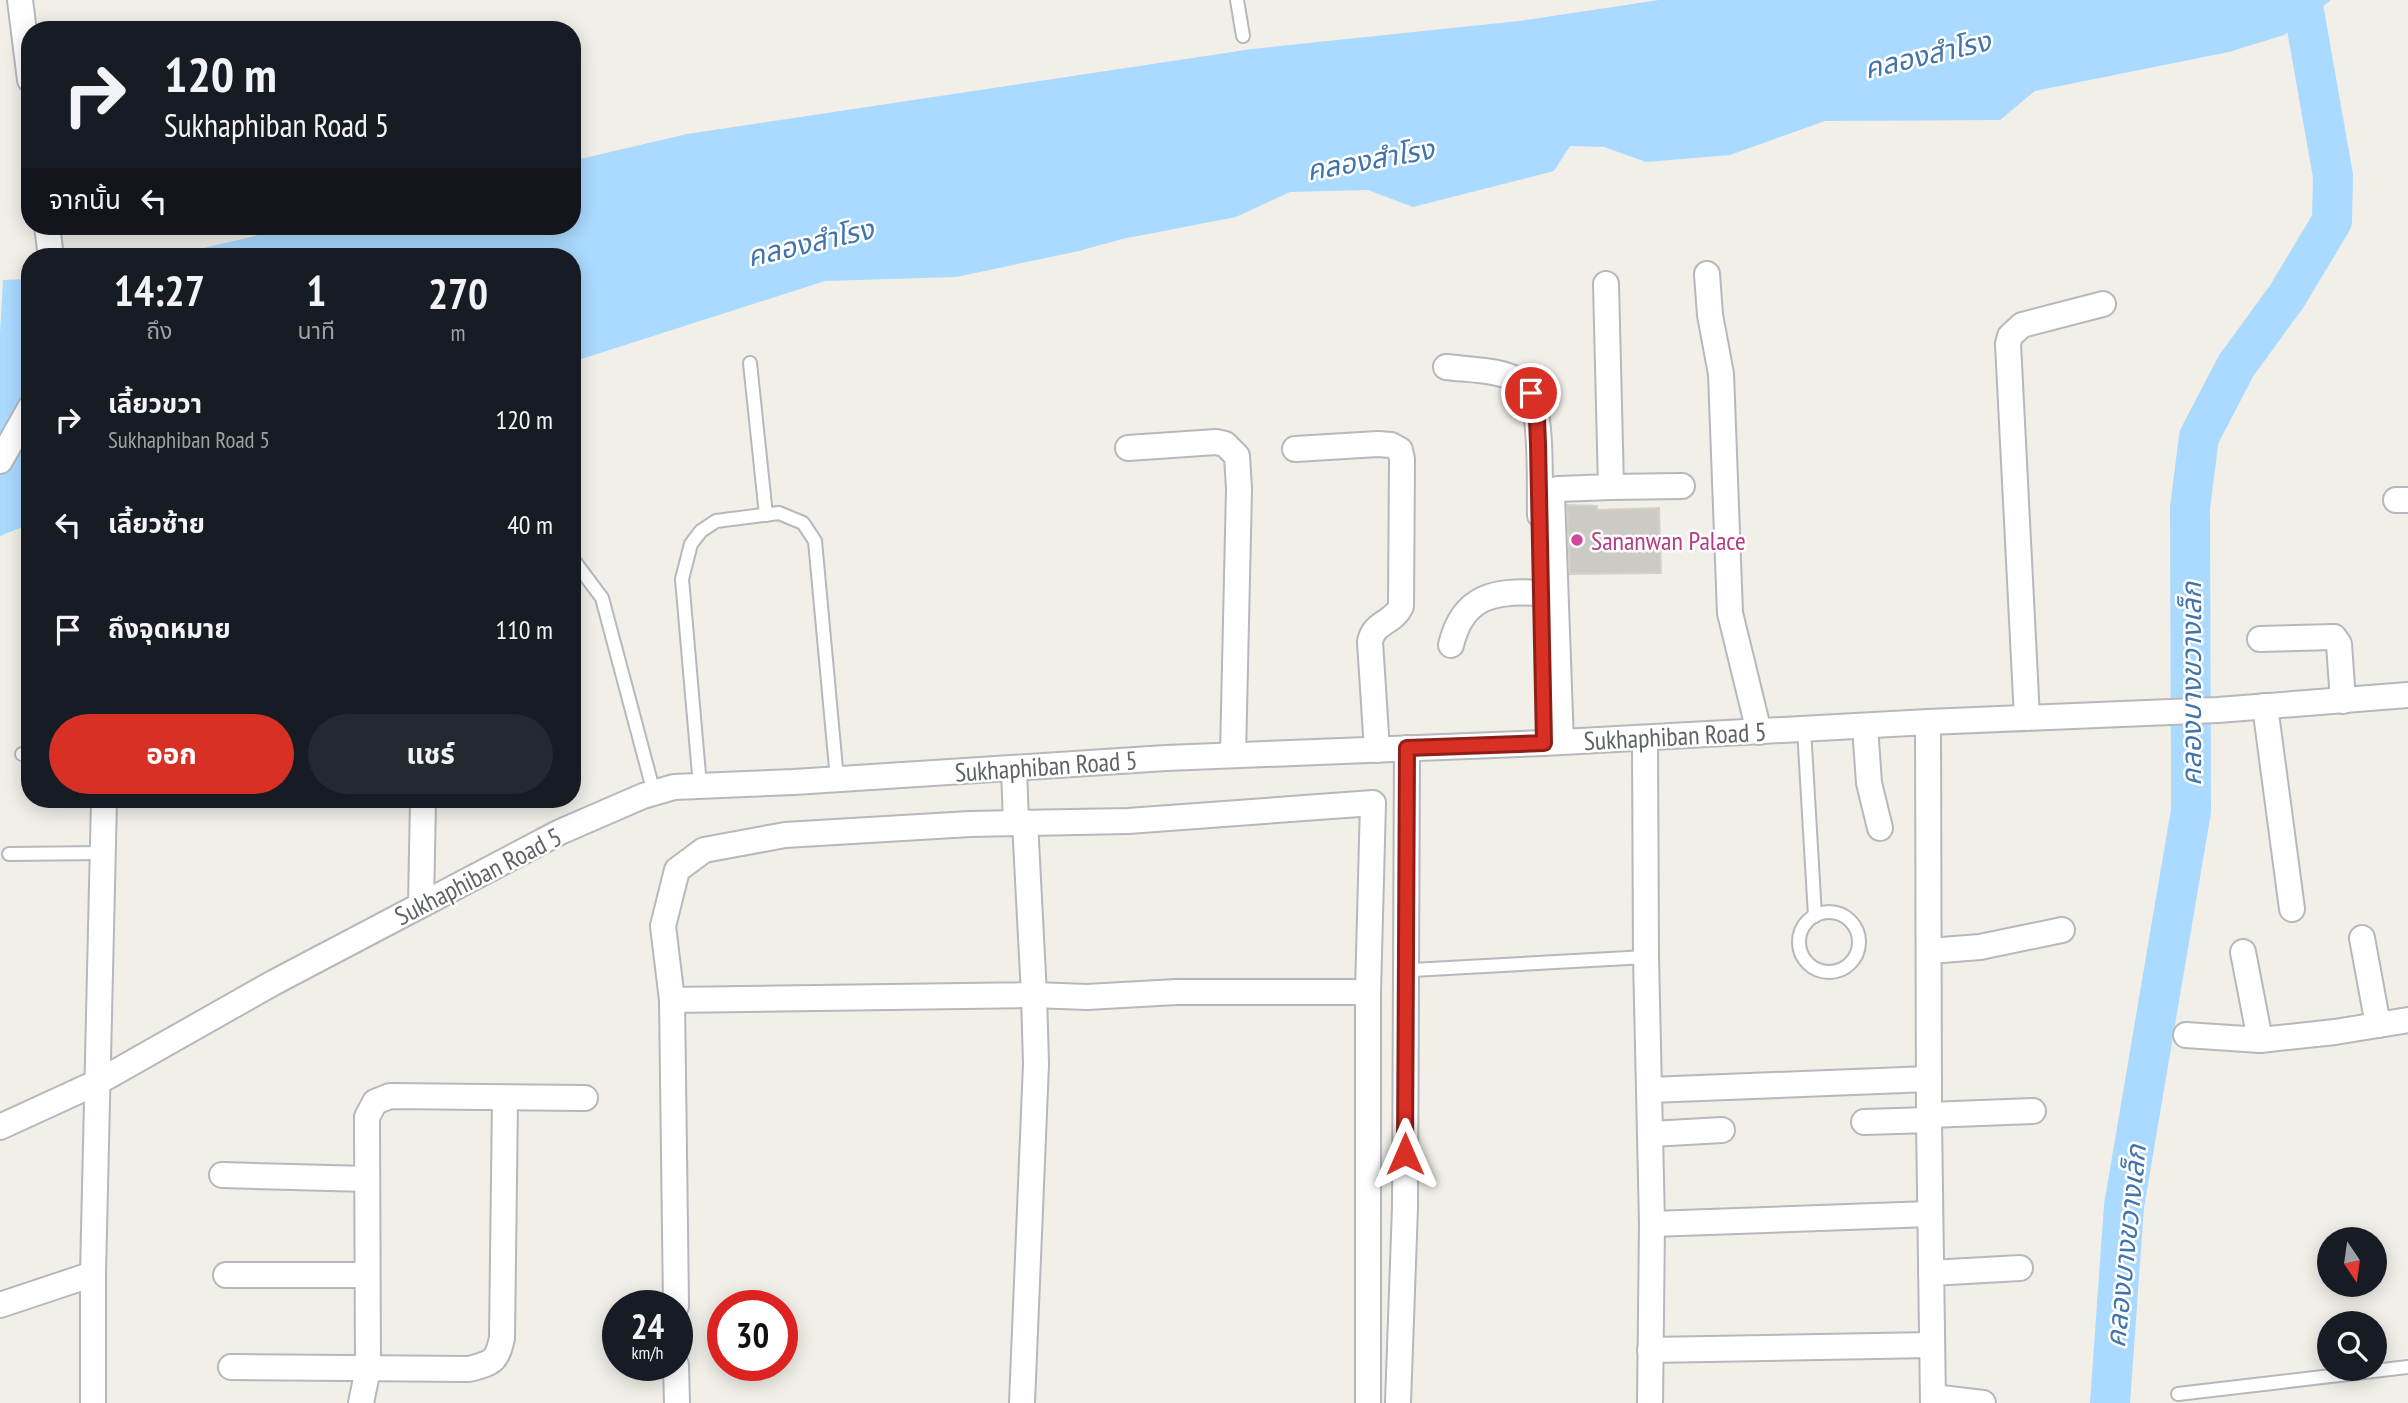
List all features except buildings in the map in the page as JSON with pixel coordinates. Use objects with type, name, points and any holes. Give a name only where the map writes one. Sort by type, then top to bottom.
[{"type":"street","points":[[20,0],[23,21]]},
{"type":"street","points":[[1707,274],[1710,315],[1721,374],[1730,613],[1759,732]]},
{"type":"street","points":[[1606,284],[1611,487]]},
{"type":"street","points":[[2026,718],[2008,344],[2010,336],[2022,325],[2103,304]]},
{"type":"street","points":[[1446,367],[1493,373],[1524,384],[1535,402],[1542,593],[1552,743]]},
{"type":"street","points":[[0,461],[21,424]]},
{"type":"street","points":[[1128,448],[1216,442],[1225,444],[1237,456],[1240,468],[1233,755]]},
{"type":"street","points":[[1295,449],[1378,444],[1391,445],[1400,450],[1401,606],[1397,615],[1376,627],[1371,633],[1370,642],[1377,750]]},
{"type":"street","points":[[1552,743],[1554,490],[1682,486]]},
{"type":"street","points":[[1451,645],[1455,628],[1467,609],[1498,594],[1514,591],[1542,593]]},
{"type":"street","points":[[2260,639],[2334,637],[2339,644],[2343,701]]},
{"type":"street","name":"Sukhaphiban Road 5","points":[[0,1127],[98,1082],[273,983],[560,832],[674,787],[1233,755],[1552,743],[1928,722],[2218,710],[2408,695]]},
{"type":"street","points":[[2265,706],[2292,909]]},
{"type":"street","points":[[1928,722],[1933,1400],[1983,1403]]},
{"type":"street","points":[[1865,726],[1869,783],[1880,828]]},
{"type":"street","points":[[1645,738],[1646,957],[1652,1224],[1650,1403]]},
{"type":"street","points":[[1398,1403],[1405,1207],[1407,748]]},
{"type":"street","points":[[1014,768],[1034,995],[1036,1065],[1022,1403]]},
{"type":"street","points":[[676,1290],[672,1000],[663,926],[677,870],[704,850],[785,835],[1020,822],[1128,821],[1374,803],[1368,992],[1368,1403]]},
{"type":"street","points":[[93,1403],[93,1274],[104,808]]},
{"type":"street","points":[[421,905],[423,808]]},
{"type":"street","points":[[1929,951],[1980,947],[2062,930]]},
{"type":"street","points":[[2362,939],[2378,1025]]},
{"type":"street","points":[[2243,952],[2260,1040]]},
{"type":"street","points":[[672,1000],[1087,996],[1176,992],[1368,992]]},
{"type":"street","points":[[2186,1035],[2260,1040],[2335,1032],[2408,1020]]},
{"type":"street","points":[[1650,1090],[1929,1079]]},
{"type":"street","points":[[361,1403],[368,1369],[367,1117],[375,1102],[390,1096],[585,1098]]},
{"type":"street","points":[[231,1367],[469,1369],[488,1364],[498,1356],[502,1338],[505,1098]]},
{"type":"street","points":[[1864,1122],[2033,1111]]},
{"type":"street","points":[[1651,1134],[1722,1130]]},
{"type":"street","points":[[222,1175],[367,1179]]},
{"type":"street","points":[[1652,1224],[1930,1214]]},
{"type":"street","points":[[1931,1273],[2020,1268]]},
{"type":"street","points":[[0,1305],[93,1274]]},
{"type":"street","points":[[226,1275],[367,1275]]},
{"type":"street","points":[[1650,1350],[1931,1345]]},
{"type":"street","points":[[676,1381],[677,1403]]},
{"type":"lane","points":[[1237,0],[1243,36]]},
{"type":"lane","points":[[750,363],[766,514]]},
{"type":"lane","points":[[700,786],[682,579],[691,544],[701,531],[716,521],[779,513],[803,523],[816,541],[837,779]]},
{"type":"lane","points":[[581,570],[602,598],[654,793]]},
{"type":"lane","points":[[1804,729],[1815,916]]},
{"type":"lane","points":[[9,855],[103,853]]},
{"type":"lane","points":[[1828,912],[1841,914],[1852,922],[1859,934],[1860,947],[1854,960],[1844,969],[1831,973],[1818,971],[1807,963],[1800,951],[1799,937],[1804,925],[1815,916],[1828,912]]},
{"type":"lane","points":[[1412,970],[1646,957]]},
{"type":"lane","points":[[2178,1394],[2408,1367]]},
{"type":"water","name":"คลองสำโรง","points":[[1659,0],[2331,0],[2284,35],[2229,52],[2035,91],[2000,120],[1825,121],[1730,155],[1646,162],[1604,147],[1570,146],[1554,171],[1413,207],[1368,190],[1290,192],[1236,217],[1122,239],[1079,251],[956,277],[825,281],[581,359],[581,248],[203,248],[259,235],[581,235],[581,159],[687,134],[1252,49],[1519,21]]},
{"type":"water","points":[[21,279],[21,528],[0,536],[0,333],[3,280]]},
{"type":"waterway","name":"คลองบางขวางเล็ก","points":[[2110,1403],[2124,1206],[2191,811],[2190,508],[2199,437],[2236,366],[2287,296],[2332,221],[2333,176],[2302,0]]},
{"type":"place","name":"Sananwan Palace","points":[[1577,540]]},
{"type":"route","points":[[1405,1154],[1407,748],[1544,743],[1538,444],[1535,402],[1531,393]]}]
